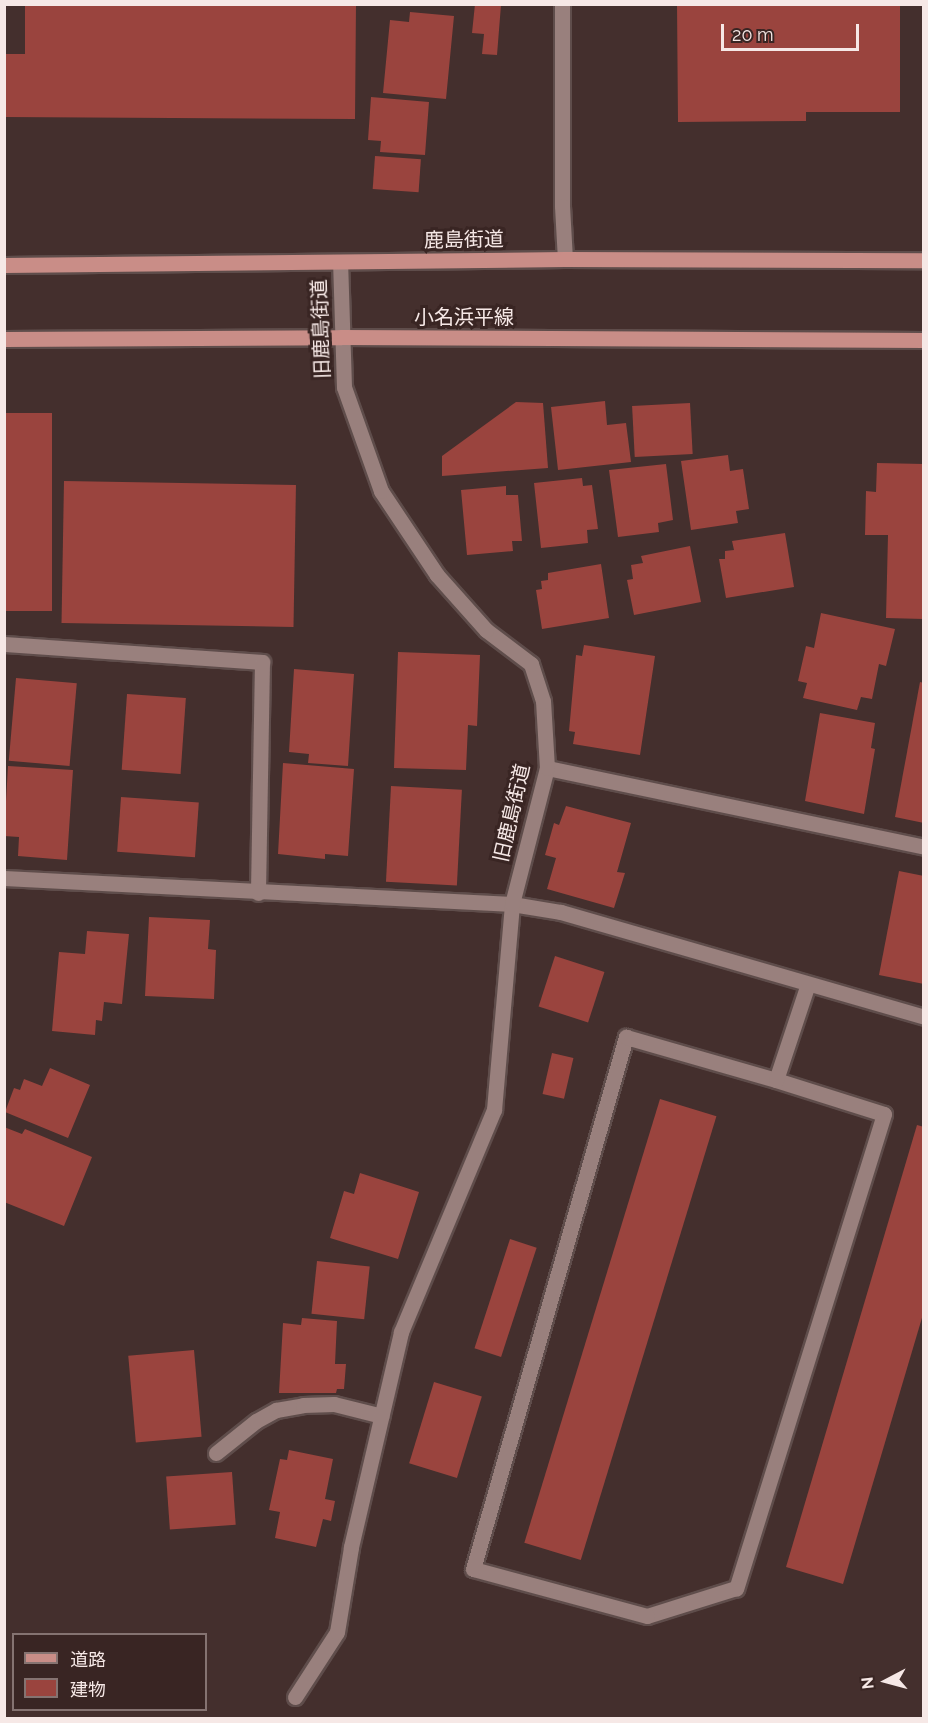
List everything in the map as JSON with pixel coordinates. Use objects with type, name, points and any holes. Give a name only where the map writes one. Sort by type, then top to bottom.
[{"type":"main road","name":"鹿島街道","points":[[4,265],[565,259],[924,260]]},
{"type":"main road","name":"小名浜平線","points":[[4,339],[341,337],[924,340]]},
{"type":"street","points":[[562,4],[562,206],[565,259]]},
{"type":"street","name":"旧鹿島街道","points":[[295,1696],[337,1632],[351,1547],[401,1332],[494,1110],[512,904],[547,768],[543,701],[531,664],[486,630],[437,575],[381,491],[344,387],[340,262]]},
{"type":"street","points":[[4,644],[262,662],[258,893]]},
{"type":"street","points":[[547,768],[924,847]]},
{"type":"street","points":[[4,878],[258,893],[512,904],[561,912],[924,1017]]},
{"type":"street","points":[[776,1080],[808,984]]},
{"type":"street","points":[[626,1037],[776,1080],[884,1114],[736,1588],[646,1616],[473,1569],[626,1037]]},
{"type":"street","points":[[216,1453],[256,1421],[276,1410],[303,1405],[334,1404],[382,1416]]},
{"type":"building","points":[[25,4],[356,4],[355,119],[4,117],[4,54],[25,54]]},
{"type":"building","points":[[475,4],[501,5],[497,55],[482,54],[484,34],[472,33]]},
{"type":"building","points":[[677,4],[900,4],[900,112],[806,112],[806,121],[678,122]]},
{"type":"building","points":[[410,12],[454,16],[446,99],[383,93],[390,20],[409,22]]},
{"type":"building","points":[[371,97],[429,102],[425,155],[380,152],[381,141],[368,140]]},
{"type":"building","points":[[375,156],[421,159],[419,192],[373,189]]},
{"type":"building","points":[[605,401],[607,425],[626,423],[631,462],[558,470],[551,407]]},
{"type":"building","points":[[516,402],[543,403],[548,468],[442,476],[442,456]]},
{"type":"building","points":[[690,403],[693,454],[635,457],[632,406]]},
{"type":"building","points":[[4,413],[52,413],[52,611],[4,611]]},
{"type":"building","points":[[728,455],[730,471],[743,469],[749,509],[736,511],[738,523],[691,530],[681,461]]},
{"type":"building","points":[[877,463],[924,464],[924,619],[886,618],[888,535],[865,535],[866,491],[876,492]]},
{"type":"building","points":[[666,464],[673,520],[658,523],[659,532],[618,537],[609,470]]},
{"type":"building","points":[[582,478],[583,486],[592,485],[598,529],[587,530],[588,543],[541,548],[534,483]]},
{"type":"building","points":[[64,481],[296,485],[293,627],[62,623]]},
{"type":"building","points":[[506,486],[506,495],[518,495],[522,541],[512,541],[513,551],[467,555],[461,490]]},
{"type":"building","points":[[785,533],[794,587],[726,598],[719,559],[725,559],[725,551],[734,550],[732,541]]},
{"type":"building","points":[[690,546],[701,602],[634,615],[627,580],[633,579],[631,565],[643,563],[641,556]]},
{"type":"building","points":[[601,564],[609,618],[542,629],[536,590],[542,589],[541,581],[548,580],[548,573]]},
{"type":"building","points":[[821,613],[895,629],[886,666],[879,664],[872,699],[861,697],[857,710],[803,698],[807,683],[798,681],[806,646],[814,648]]},
{"type":"building","points":[[584,645],[655,656],[640,755],[573,744],[575,732],[569,731],[576,655],[582,656]]},
{"type":"building","points":[[398,652],[480,655],[477,726],[468,725],[466,770],[394,768]]},
{"type":"building","points":[[294,669],[354,674],[348,766],[308,763],[309,754],[289,752]]},
{"type":"building","points":[[16,678],[77,683],[70,766],[9,761]]},
{"type":"building","points":[[920,682],[924,683],[924,823],[895,817]]},
{"type":"building","points":[[127,694],[186,698],[181,774],[122,770]]},
{"type":"building","points":[[820,713],[875,723],[871,748],[875,749],[864,814],[805,801]]},
{"type":"building","points":[[283,763],[354,769],[348,856],[325,854],[325,859],[278,854]]},
{"type":"building","points":[[8,766],[73,770],[67,860],[18,856],[19,837],[4,836]]},
{"type":"building","points":[[391,786],[462,790],[457,886],[386,882]]},
{"type":"building","points":[[121,797],[199,802],[195,857],[117,852]]},
{"type":"building","points":[[566,806],[631,823],[617,872],[625,873],[614,908],[547,889],[556,858],[545,855],[554,823],[559,825]]},
{"type":"building","points":[[899,871],[924,876],[924,984],[879,975]]},
{"type":"building","points":[[149,917],[210,920],[208,949],[216,950],[214,999],[145,996]]},
{"type":"building","points":[[87,931],[129,934],[122,1004],[104,1002],[102,1021],[96,1020],[95,1035],[52,1031],[59,952],[85,954]]},
{"type":"building","points":[[555,956],[604,972],[588,1022],[539,1006]]},
{"type":"building","points":[[552,1053],[573,1058],[564,1099],[543,1094]]},
{"type":"building","points":[[50,1068],[90,1085],[68,1138],[5,1112],[14,1088],[20,1090],[24,1079],[42,1086]]},
{"type":"building","points":[[660,1099],[716,1116],[581,1560],[524,1543]]},
{"type":"building","points":[[917,1125],[924,1127],[924,1311],[843,1584],[786,1567]]},
{"type":"building","points":[[4,1127],[22,1134],[25,1129],[92,1157],[64,1226],[4,1202]]},
{"type":"building","points":[[360,1173],[419,1192],[398,1259],[330,1238],[344,1191],[354,1194]]},
{"type":"building","points":[[510,1239],[537,1248],[501,1357],[474,1348]]},
{"type":"building","points":[[317,1261],[370,1267],[364,1319],[311,1314]]},
{"type":"building","points":[[302,1318],[337,1321],[335,1364],[346,1364],[344,1389],[337,1389],[336,1393],[279,1393],[283,1323],[301,1325]]},
{"type":"building","points":[[194,1350],[202,1437],[136,1442],[128,1356]]},
{"type":"building","points":[[434,1382],[482,1397],[457,1478],[409,1463]]},
{"type":"building","points":[[289,1450],[333,1459],[325,1499],[335,1501],[331,1521],[323,1519],[316,1547],[275,1538],[280,1512],[269,1510],[280,1459],[287,1460]]},
{"type":"building","points":[[232,1472],[236,1525],[170,1529],[166,1477]]}]
